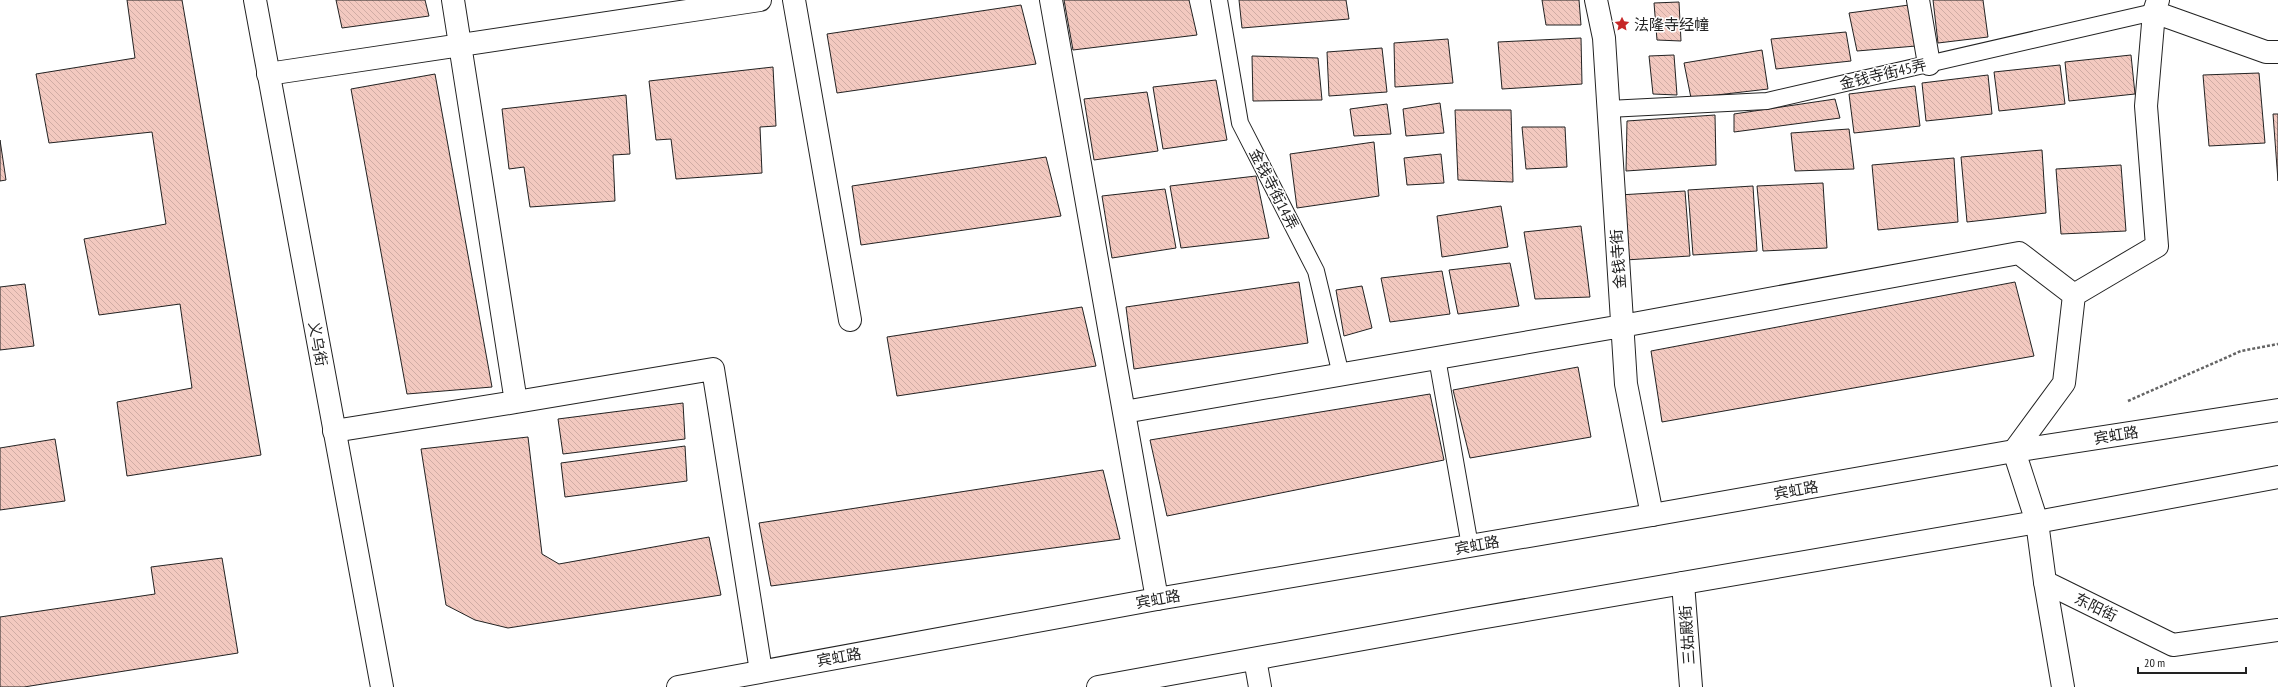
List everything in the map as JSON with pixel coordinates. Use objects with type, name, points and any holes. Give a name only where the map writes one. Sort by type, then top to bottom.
[{"type":"street","name":"义乌街","points":[[255,0],[382,687]]},
{"type":"street","points":[[453,0],[516,402]]},
{"type":"street","points":[[268,74],[760,0]]},
{"type":"street","points":[[794,0],[850,320]]},
{"type":"street","points":[[1051,0],[1156,599]]},
{"type":"street","name":"金钱寺街","points":[[1596,0],[1604,38],[1626,384],[1652,516]]},
{"type":"street","points":[[1918,0],[1929,64]]},
{"type":"street","points":[[2074,296],[2157,246],[2146,106],[2156,6],[2266,52],[2278,52]]},
{"type":"street","points":[[1124,412],[1622,326],[2018,252],[2074,296]]},
{"type":"street","points":[[2063,687],[2045,582],[2037,522],[2014,451],[2064,383],[2074,296]]},
{"type":"street","points":[[334,431],[713,369],[761,671]]},
{"type":"street","name":"宾虹路","points":[[678,687],[1156,599],[1652,516],[2014,451],[2278,410]]},
{"type":"street","points":[[1098,687],[2037,522],[2278,476]]},
{"type":"street","name":"东阳街","points":[[2045,582],[2173,645],[2278,630]]},
{"type":"street","name":"三姑殿街","points":[[1683,583],[1691,687]]},
{"type":"street","points":[[1255,659],[1260,687]]},
{"type":"lane","name":"金钱寺街14弄","points":[[1219,0],[1240,123],[1316,271],[1341,375]]},
{"type":"lane","name":"金钱寺街45弄","points":[[1608,109],[1767,101],[1929,64],[2156,6]]},
{"type":"lane","points":[[1437,358],[1470,546]]},
{"type":"path","points":[[2124,403],[2241,351],[2278,344]]},
{"type":"building","points":[[127,0],[182,0],[261,455],[127,476],[117,402],[192,388],[180,304],[99,315],[84,239],[166,224],[152,132],[49,143],[36,74],[135,58]]},
{"type":"building","points":[[336,0],[425,0],[429,16],[342,28]]},
{"type":"building","points":[[1064,0],[1189,0],[1197,35],[1073,50]]},
{"type":"building","points":[[1239,0],[1346,0],[1349,19],[1242,28]]},
{"type":"building","points":[[1542,0],[1579,0],[1581,25],[1546,25]]},
{"type":"building","points":[[1933,0],[1983,0],[1988,37],[1938,43]]},
{"type":"building","points":[[1679,2],[1681,41],[1657,40],[1654,3]]},
{"type":"building","points":[[1021,5],[1036,64],[837,93],[827,34]]},
{"type":"building","points":[[1909,5],[1916,46],[1857,51],[1849,13]]},
{"type":"building","points":[[1846,32],[1851,61],[1776,69],[1771,39]]},
{"type":"building","points":[[1581,38],[1582,84],[1502,89],[1498,42]]},
{"type":"building","points":[[1448,39],[1453,83],[1395,87],[1394,43]]},
{"type":"building","points":[[1382,48],[1387,92],[1329,96],[1327,52]]},
{"type":"building","points":[[1762,50],[1768,89],[1691,98],[1684,63]]},
{"type":"building","points":[[1674,55],[1677,95],[1653,94],[1649,56]]},
{"type":"building","points":[[2131,55],[2135,94],[2069,101],[2065,62]]},
{"type":"building","points":[[1252,56],[1318,58],[1322,100],[1253,101]]},
{"type":"building","points":[[2060,65],[2065,104],[1999,111],[1994,72]]},
{"type":"building","points":[[773,67],[776,126],[760,127],[762,173],[676,179],[671,139],[656,140],[649,81]]},
{"type":"building","points":[[2259,73],[2265,143],[2209,146],[2203,75]]},
{"type":"building","points":[[435,74],[492,387],[407,394],[351,89]]},
{"type":"building","points":[[1988,75],[1992,114],[1926,121],[1922,83]]},
{"type":"building","points":[[1216,80],[1227,140],[1163,149],[1153,87]]},
{"type":"building","points":[[1915,86],[1920,126],[1854,133],[1849,94]]},
{"type":"building","points":[[1147,92],[1158,151],[1094,160],[1084,99]]},
{"type":"building","points":[[626,95],[630,154],[613,155],[615,201],[530,207],[524,167],[509,169],[502,109]]},
{"type":"building","points":[[1835,99],[1840,118],[1734,132],[1734,114]]},
{"type":"building","points":[[1440,103],[1444,133],[1406,136],[1403,109]]},
{"type":"building","points":[[1387,104],[1391,134],[1354,136],[1350,109]]},
{"type":"building","points":[[1455,110],[1511,110],[1513,182],[1458,180]]},
{"type":"building","points":[[2273,114],[2278,114],[2278,181]]},
{"type":"building","points":[[1715,115],[1716,165],[1626,171],[1627,121]]},
{"type":"building","points":[[1522,127],[1565,127],[1567,167],[1526,169]]},
{"type":"building","points":[[1849,129],[1854,169],[1795,171],[1791,133]]},
{"type":"building","points":[[0,140],[6,180],[0,181]]},
{"type":"building","points":[[1374,142],[1379,196],[1297,208],[1290,154]]},
{"type":"building","points":[[2042,150],[2046,213],[1967,222],[1961,157]]},
{"type":"building","points":[[1441,154],[1444,183],[1407,185],[1404,158]]},
{"type":"building","points":[[1046,157],[1061,216],[861,245],[852,186]]},
{"type":"building","points":[[1954,158],[1958,222],[1878,230],[1872,165]]},
{"type":"building","points":[[2121,165],[2126,231],[2061,234],[2056,169]]},
{"type":"building","points":[[1256,176],[1269,238],[1181,248],[1170,186]]},
{"type":"building","points":[[1823,183],[1827,248],[1763,251],[1757,186]]},
{"type":"building","points":[[1753,186],[1757,251],[1693,255],[1688,190]]},
{"type":"building","points":[[1165,189],[1176,248],[1112,258],[1102,196]]},
{"type":"building","points":[[1685,191],[1690,256],[1625,260],[1619,195]]},
{"type":"building","points":[[1501,206],[1508,247],[1442,257],[1437,216]]},
{"type":"building","points":[[1581,226],[1590,297],[1535,299],[1524,232]]},
{"type":"building","points":[[1510,263],[1519,306],[1458,314],[1449,270]]},
{"type":"building","points":[[1442,271],[1450,314],[1390,322],[1381,278]]},
{"type":"building","points":[[1299,282],[1308,343],[1134,369],[1126,307]]},
{"type":"building","points":[[2015,282],[2034,356],[1662,422],[1651,351]]},
{"type":"building","points":[[25,284],[34,346],[0,350],[0,287]]},
{"type":"building","points":[[1362,286],[1372,328],[1344,336],[1336,290]]},
{"type":"building","points":[[1082,307],[1096,366],[897,396],[887,337]]},
{"type":"building","points":[[1578,367],[1591,437],[1470,458],[1453,390]]},
{"type":"building","points":[[1430,394],[1444,460],[1167,516],[1150,440]]},
{"type":"building","points":[[683,403],[685,439],[563,454],[558,419]]},
{"type":"building","points":[[528,437],[542,554],[559,564],[709,537],[721,595],[508,628],[475,620],[446,605],[421,449]]},
{"type":"building","points":[[55,439],[65,501],[0,510],[0,448]]},
{"type":"building","points":[[685,446],[687,481],[565,497],[561,463]]},
{"type":"building","points":[[1103,470],[1120,539],[771,586],[759,523]]},
{"type":"building","points":[[222,558],[238,653],[24,687],[0,687],[0,617],[155,594],[151,567]]},
{"type":"place","name":"法隆寺经幢","points":[[1622,24]]}]
